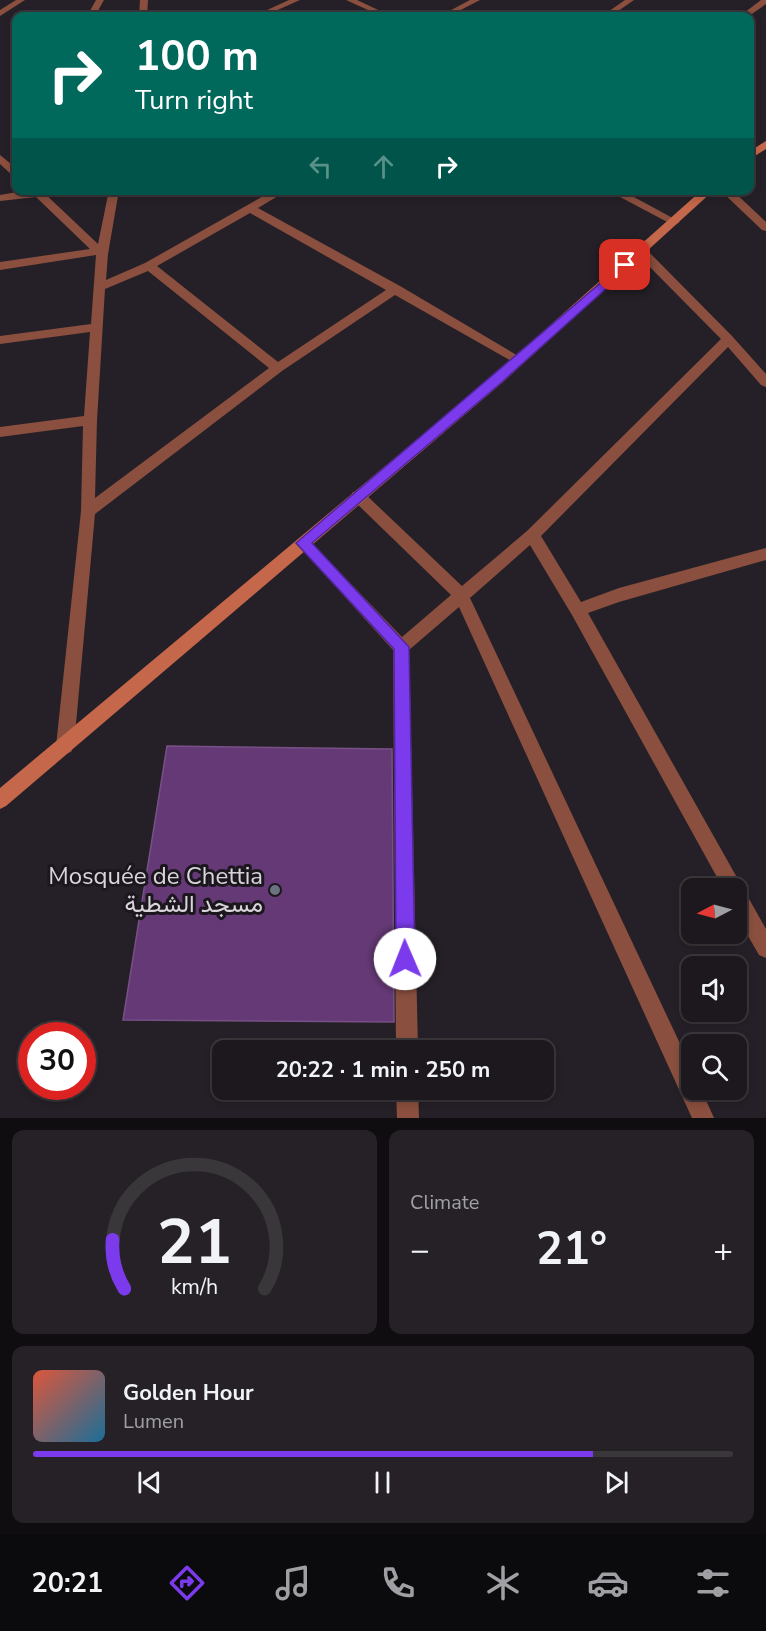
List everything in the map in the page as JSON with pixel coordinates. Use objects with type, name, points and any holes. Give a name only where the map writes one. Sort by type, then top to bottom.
[{"type":"street","points":[[0,14],[21,0]]},
{"type":"street","points":[[268,12],[296,0]]},
{"type":"street","points":[[350,0],[378,12]]},
{"type":"street","points":[[452,12],[476,0]]},
{"type":"street","points":[[612,12],[630,0]]},
{"type":"street","points":[[750,12],[766,0]]},
{"type":"street","points":[[0,158],[12,169]]},
{"type":"street","points":[[0,198],[18,195]]},
{"type":"street","points":[[39,195],[101,252]]},
{"type":"street","points":[[65,746],[88,511],[90,420],[101,286],[101,252],[113,195]]},
{"type":"street","points":[[101,286],[149,267],[253,210],[276,195]]},
{"type":"street","points":[[622,195],[675,222]]},
{"type":"street","points":[[0,800],[519,360],[704,195]]},
{"type":"street","points":[[730,195],[766,228]]},
{"type":"street","points":[[253,210],[519,360]]},
{"type":"street","points":[[641,251],[728,339],[766,382]]},
{"type":"street","points":[[0,266],[101,252]]},
{"type":"street","points":[[149,267],[278,368]]},
{"type":"street","points":[[88,511],[278,368],[396,290]]},
{"type":"street","points":[[0,340],[97,327]]},
{"type":"street","points":[[401,647],[532,535],[728,339]]},
{"type":"street","points":[[0,432],[90,420]]},
{"type":"street","points":[[358,496],[461,595],[703,1118]]},
{"type":"street","points":[[532,535],[578,610],[727,878]]},
{"type":"street","points":[[303,543],[401,647],[407,1040]]},
{"type":"street","points":[[578,610],[619,595],[766,554]]},
{"type":"street","points":[[747,914],[766,948]]},
{"type":"street","points":[[407,1100],[408,1118]]},
{"type":"building","name":"Mosquée de Chettia مسجد الشطية","points":[[167,746],[392,749],[394,1022],[123,1020]]},
{"type":"place","name":"Mosquée de Chettia مسجد الشطية","points":[[275,890]]},
{"type":"route","points":[[405,959],[401,647],[303,543],[498,380],[625,265]]}]
